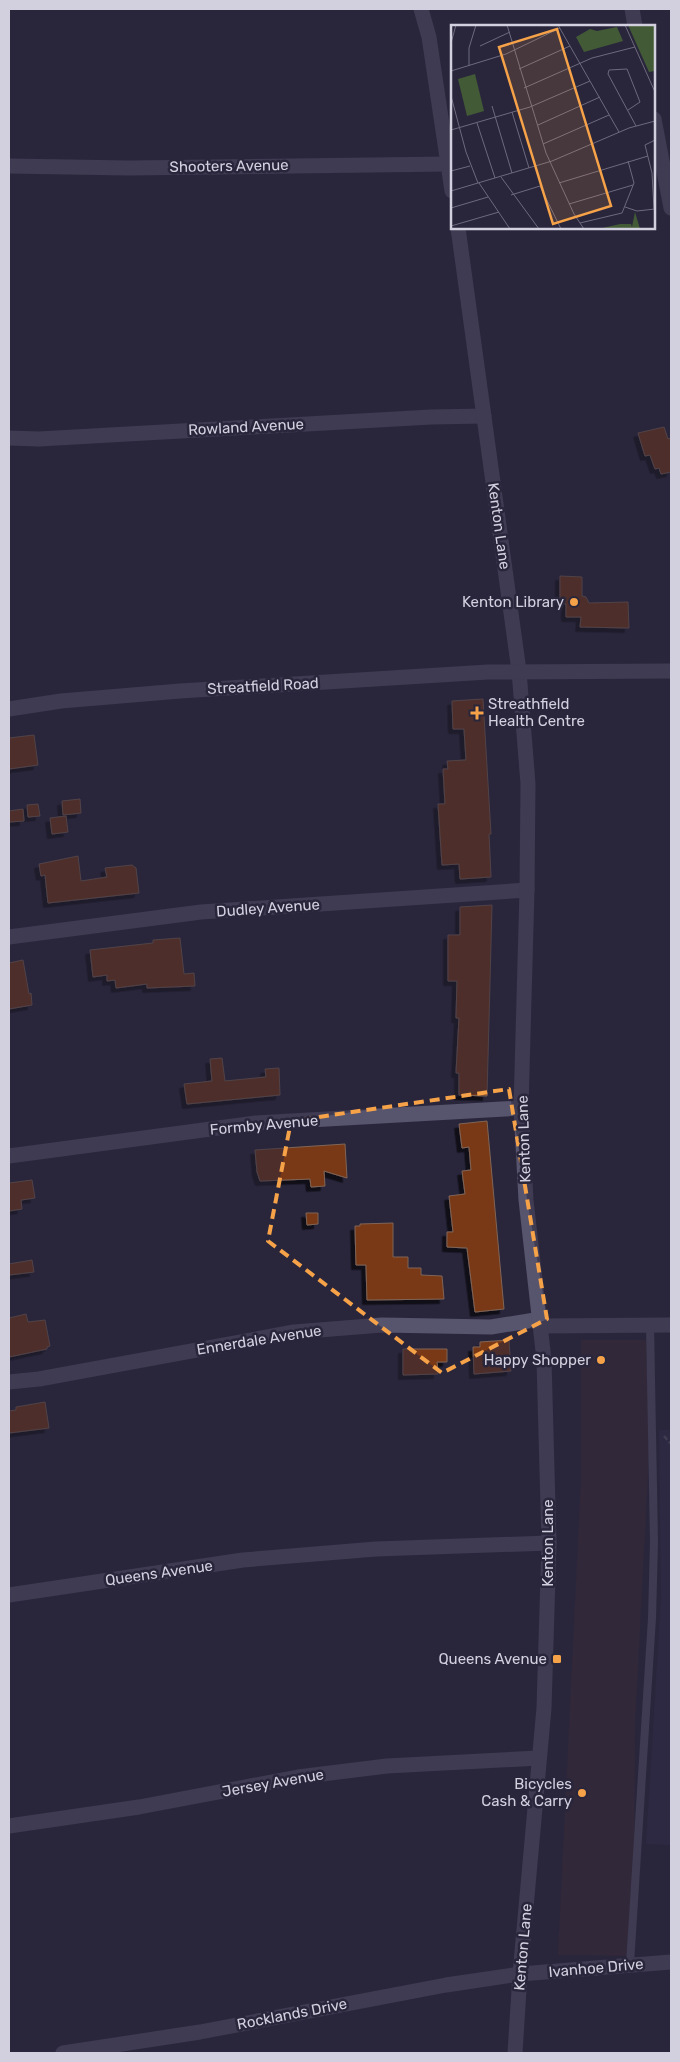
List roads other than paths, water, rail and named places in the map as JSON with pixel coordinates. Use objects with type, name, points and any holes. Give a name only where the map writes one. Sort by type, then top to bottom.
[{"type":"street","points":[[421,9],[429,37],[451,182]]},
{"type":"street","points":[[632,9],[635,25]]},
{"type":"street","points":[[655,124],[671,208]]},
{"type":"street","name":"Shooters Avenue","points":[[9,166],[129,168],[449,164]]},
{"type":"street","name":"Kenton Lane","points":[[458,229],[519,671],[528,784],[521,1108],[526,1200],[544,1360],[549,1543],[544,1708],[520,1974],[515,2053]]},
{"type":"street","name":"Rowland Avenue","points":[[9,438],[39,439],[431,417],[484,416]]},
{"type":"street","name":"Streatfield Road","points":[[9,709],[61,701],[180,691],[519,671],[671,671]]},
{"type":"street","name":"Dudley Avenue","points":[[9,937],[201,912],[527,890]]},
{"type":"street","name":"Formby Avenue","points":[[9,1156],[256,1124],[521,1108]]},
{"type":"street","name":"Ennerdale Avenue","points":[[9,1382],[294,1332],[382,1326],[491,1327],[541,1322],[671,1325]]},
{"type":"street","name":"Queens Avenue","points":[[9,1595],[242,1560],[376,1549],[549,1543]]},
{"type":"street","name":"Jersey Avenue","points":[[9,1826],[139,1807],[298,1776],[387,1766],[539,1758]]},
{"type":"street","name":"Ivanhoe Drive","points":[[520,1974],[671,1962]]},
{"type":"street","name":"Rocklands Drive","points":[[63,2053],[200,2032],[446,1985],[520,1974]]},
{"type":"lane","points":[[630,1964],[652,1618],[654,1542],[650,1325]]},
{"type":"place","name":"Kenton Library","points":[[574,602]]},
{"type":"place","name":"Streathfield Health Centre","points":[[477,713]]},
{"type":"place","name":"Happy Shopper","points":[[601,1360]]},
{"type":"place","name":"Queens Avenue","points":[[557,1659]]},
{"type":"place","name":"Bicycles Cash & Carry","points":[[582,1793]]}]
